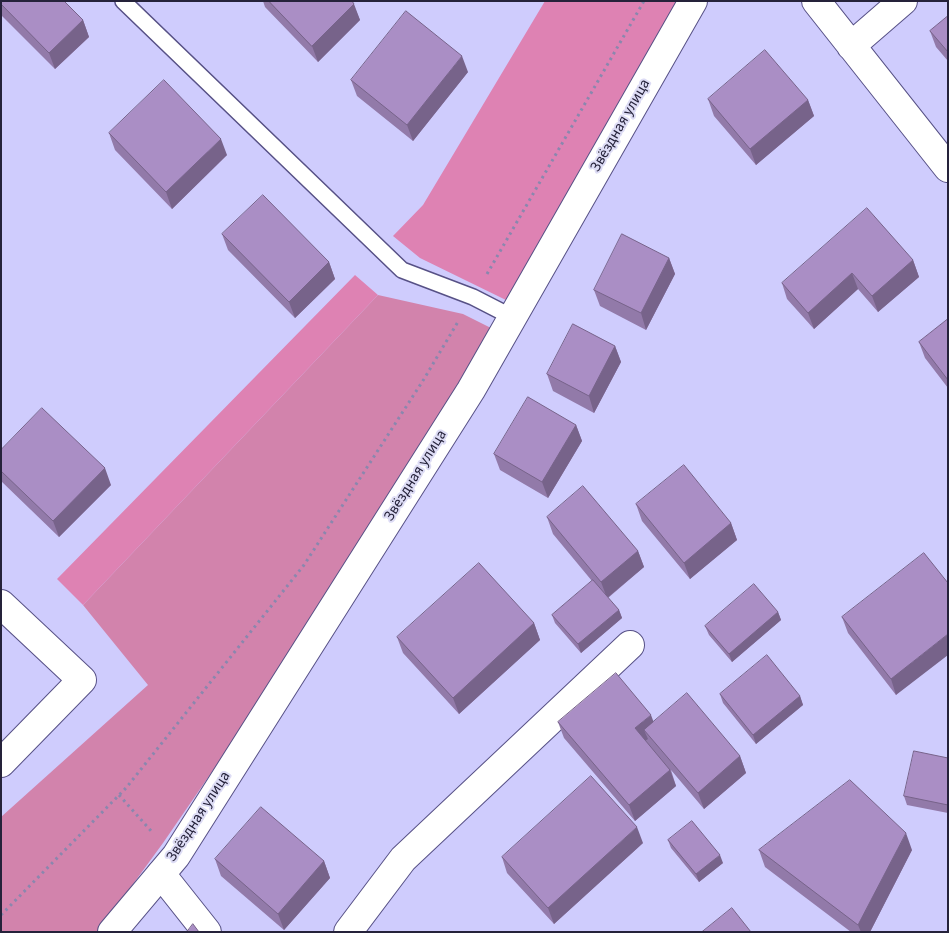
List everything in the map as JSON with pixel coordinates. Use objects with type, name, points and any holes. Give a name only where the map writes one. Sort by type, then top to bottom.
[{"type":"street","name":"Звёздная улица","points":[[112,932],[176,856],[466,398],[693,1]]},
{"type":"street","points":[[816,1],[948,168]]},
{"type":"street","points":[[851,46],[903,1]]},
{"type":"street","points":[[1,604],[82,680],[1,763]]},
{"type":"street","points":[[348,932],[404,859],[630,645]]},
{"type":"street","points":[[161,874],[207,932]]},
{"type":"lane","points":[[123,1],[402,270],[473,298],[512,317]]},
{"type":"path","points":[[1,915],[119,795],[304,565],[424,379],[473,298],[644,1]]},
{"type":"path","points":[[119,795],[157,836]]},
{"type":"shaded area","points":[[545,1],[678,1],[510,302],[420,258],[393,236],[423,205]]},
{"type":"shaded area","points":[[355,275],[378,295],[83,605],[57,579]]},
{"type":"shaded area","points":[[378,295],[463,314],[491,328],[467,377],[328,603],[163,843],[98,932],[1,932],[1,817],[148,685],[83,605]]},
{"type":"building","points":[[1,1],[64,1],[83,20],[49,53],[1,4]]},
{"type":"building","points":[[269,1],[352,1],[354,4],[312,46]]},
{"type":"building","points":[[406,11],[462,56],[407,125],[351,80]]},
{"type":"building","points":[[948,16],[948,52],[930,31]]},
{"type":"building","points":[[765,50],[808,100],[750,149],[708,99]]},
{"type":"building","points":[[164,80],[221,139],[166,192],[109,133]]},
{"type":"building","points":[[263,195],[329,262],[289,302],[222,234]]},
{"type":"building","points":[[867,208],[913,260],[872,296],[852,273],[808,313],[782,283]]},
{"type":"building","points":[[622,234],[669,258],[641,313],[594,290]]},
{"type":"building","points":[[948,319],[948,380],[919,342]]},
{"type":"building","points":[[573,324],[615,346],[589,396],[547,374]]},
{"type":"building","points":[[528,397],[576,425],[542,482],[494,454]]},
{"type":"building","points":[[42,408],[105,468],[53,521],[1,471],[1,450]]},
{"type":"building","points":[[684,465],[731,523],[684,563],[636,504]]},
{"type":"building","points":[[583,486],[638,551],[601,582],[547,517]]},
{"type":"building","points":[[924,553],[948,583],[948,634],[891,679],[842,617]]},
{"type":"building","points":[[479,563],[534,623],[453,698],[397,637]]},
{"type":"building","points":[[593,580],[619,610],[578,644],[552,615]]},
{"type":"building","points":[[754,584],[778,612],[729,654],[705,626]]},
{"type":"building","points":[[767,655],[800,696],[753,735],[720,694]]},
{"type":"building","points":[[616,673],[651,715],[635,728],[670,770],[629,805],[558,722]]},
{"type":"building","points":[[687,693],[740,756],[698,793],[644,730]]},
{"type":"building","points":[[914,751],[948,758],[948,805],[904,796]]},
{"type":"building","points":[[591,776],[637,827],[548,908],[502,857]]},
{"type":"building","points":[[850,780],[906,833],[858,925],[759,850]]},
{"type":"building","points":[[261,807],[324,861],[278,914],[215,859]]},
{"type":"building","points":[[692,821],[720,855],[696,874],[668,840]]},
{"type":"building","points":[[732,908],[751,932],[702,932]]},
{"type":"building","points":[[193,924],[199,932],[187,932]]}]
